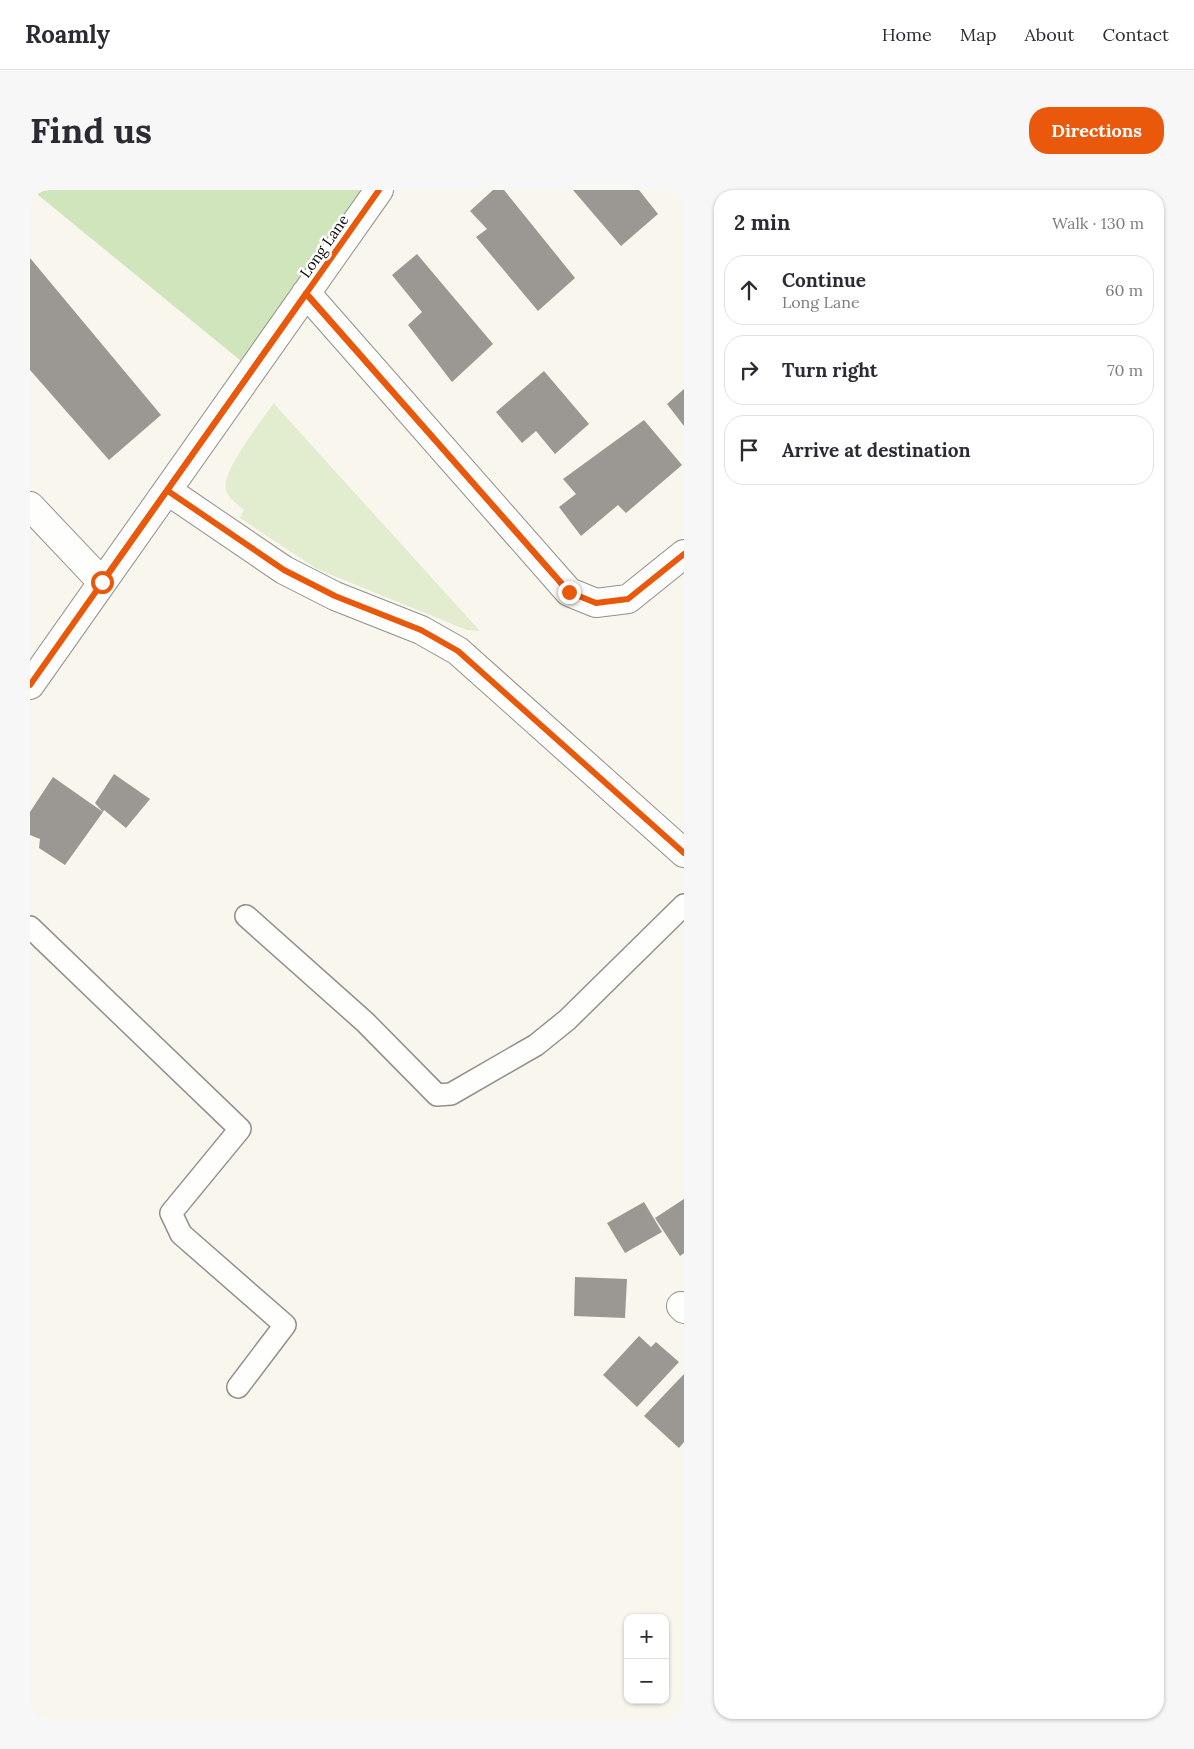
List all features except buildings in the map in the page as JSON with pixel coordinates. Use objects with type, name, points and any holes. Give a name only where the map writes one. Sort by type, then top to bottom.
[{"type":"street","name":"Long Lane","points":[[30,685],[379,190]]},
{"type":"street","points":[[306,294],[569,592],[596,603],[628,599],[684,554]]},
{"type":"street","points":[[168,491],[284,570],[335,596],[420,630],[458,651],[684,853]]},
{"type":"street","points":[[30,506],[102,582]]},
{"type":"lane","points":[[246,916],[365,1022],[437,1095],[451,1094],[536,1046],[567,1020],[684,905]]},
{"type":"lane","points":[[30,927],[240,1129],[171,1213],[181,1234],[285,1325],[238,1387]]},
{"type":"green space","points":[[32,190],[379,190],[252,370]]},
{"type":"green space","points":[[274,403],[480,631],[467,630],[317,569],[240,518],[244,510],[229,496],[226,490],[226,482],[236,459]]},
{"type":"cycle path","points":[[30,685],[379,190]]},
{"type":"cycle path","points":[[306,293],[569,592],[596,603],[628,599],[684,554]]},
{"type":"cycle path","points":[[168,491],[284,570],[335,596],[421,630],[458,651],[684,853]]},
{"type":"route","points":[[102,582],[306,294],[569,592]]}]
